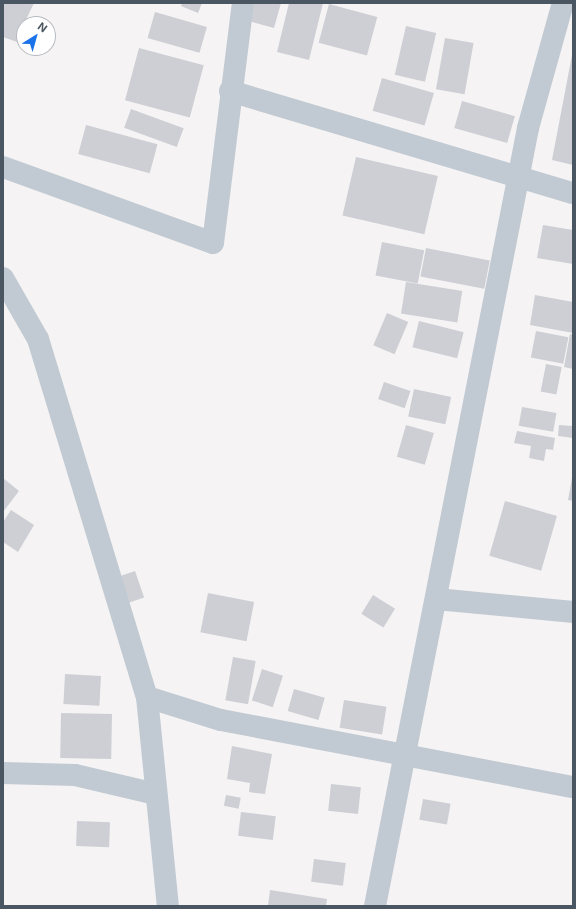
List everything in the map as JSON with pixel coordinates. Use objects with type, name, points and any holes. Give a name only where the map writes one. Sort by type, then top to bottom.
[{"type":"street","points":[[3,167],[213,243],[230,91],[243,3]]},
{"type":"street","points":[[375,906],[521,176],[528,128],[563,3]]},
{"type":"street","points":[[230,91],[521,176],[573,193]]},
{"type":"street","points":[[4,283],[38,339],[146,697],[168,906]]},
{"type":"street","points":[[436,599],[573,612]]},
{"type":"street","points":[[146,697],[221,720],[573,787]]},
{"type":"street","points":[[3,772],[75,775],[156,794]]},
{"type":"building","points":[[3,3],[34,3],[28,16],[16,16],[16,42],[3,37]]},
{"type":"building","points":[[182,3],[202,3],[198,13],[181,6]]},
{"type":"building","points":[[249,3],[281,3],[274,28],[245,20]]},
{"type":"building","points":[[289,3],[323,3],[309,60],[277,52]]},
{"type":"building","points":[[329,4],[377,17],[367,56],[319,43]]},
{"type":"building","points":[[155,12],[207,27],[199,53],[148,38]]},
{"type":"building","points":[[406,26],[436,33],[425,82],[395,75]]},
{"type":"building","points":[[445,38],[474,43],[465,94],[436,89]]},
{"type":"building","points":[[139,48],[204,65],[190,118],[125,100]]},
{"type":"building","points":[[573,55],[573,165],[552,160]]},
{"type":"building","points":[[382,78],[434,93],[425,126],[373,111]]},
{"type":"building","points":[[462,101],[515,116],[507,143],[454,128]]},
{"type":"building","points":[[131,109],[184,128],[177,147],[124,128]]},
{"type":"building","points":[[86,125],[157,144],[150,173],[78,154]]},
{"type":"building","points":[[356,157],[438,176],[424,234],[343,215]]},
{"type":"building","points":[[543,225],[573,230],[573,264],[537,258]]},
{"type":"building","points":[[382,242],[424,250],[418,284],[376,275]]},
{"type":"building","points":[[426,248],[490,260],[484,289],[420,276]]},
{"type":"building","points":[[406,282],[462,291],[457,323],[401,314]]},
{"type":"building","points":[[535,295],[573,302],[573,333],[530,325]]},
{"type":"building","points":[[387,313],[408,322],[394,354],[373,345]]},
{"type":"building","points":[[419,321],[464,332],[457,358],[412,347]]},
{"type":"building","points":[[536,331],[568,337],[563,364],[531,358]]},
{"type":"building","points":[[570,334],[573,335],[573,369],[564,367]]},
{"type":"building","points":[[546,364],[562,367],[556,395],[541,391]]},
{"type":"building","points":[[384,382],[410,391],[405,408],[378,399]]},
{"type":"building","points":[[414,389],[451,397],[445,424],[408,416]]},
{"type":"building","points":[[522,407],[556,413],[553,432],[519,426]]},
{"type":"building","points":[[406,425],[434,433],[425,465],[397,457]]},
{"type":"building","points":[[559,425],[573,426],[573,438],[558,436]]},
{"type":"building","points":[[517,431],[555,438],[553,450],[546,449],[544,461],[529,458],[531,446],[514,443]]},
{"type":"building","points":[[3,478],[19,491],[3,512]]},
{"type":"building","points":[[573,478],[573,501],[568,500]]},
{"type":"building","points":[[505,501],[557,516],[541,571],[489,556]]},
{"type":"building","points":[[11,510],[34,525],[18,552],[3,542],[3,522]]},
{"type":"building","points":[[135,571],[144,597],[124,604],[115,578]]},
{"type":"building","points":[[208,593],[254,602],[247,641],[200,632]]},
{"type":"building","points":[[373,595],[395,609],[383,627],[361,614]]},
{"type":"building","points":[[233,657],[256,661],[248,704],[225,700]]},
{"type":"building","points":[[262,669],[283,676],[273,707],[252,700]]},
{"type":"building","points":[[65,674],[101,676],[99,706],[63,704]]},
{"type":"building","points":[[294,689],[325,698],[318,720],[288,711]]},
{"type":"building","points":[[344,700],[386,707],[382,734],[340,728]]},
{"type":"building","points":[[61,713],[112,714],[111,759],[60,758]]},
{"type":"building","points":[[232,746],[272,754],[265,794],[249,792],[250,783],[227,779]]},
{"type":"building","points":[[331,784],[361,787],[358,814],[328,811]]},
{"type":"building","points":[[226,795],[241,798],[239,809],[224,806]]},
{"type":"building","points":[[423,799],[451,804],[447,825],[419,820]]},
{"type":"building","points":[[241,812],[276,816],[273,840],[238,836]]},
{"type":"building","points":[[77,821],[110,822],[109,847],[76,846]]},
{"type":"building","points":[[314,859],[346,863],[343,886],[311,882]]},
{"type":"building","points":[[270,890],[327,899],[326,906],[268,906]]}]
